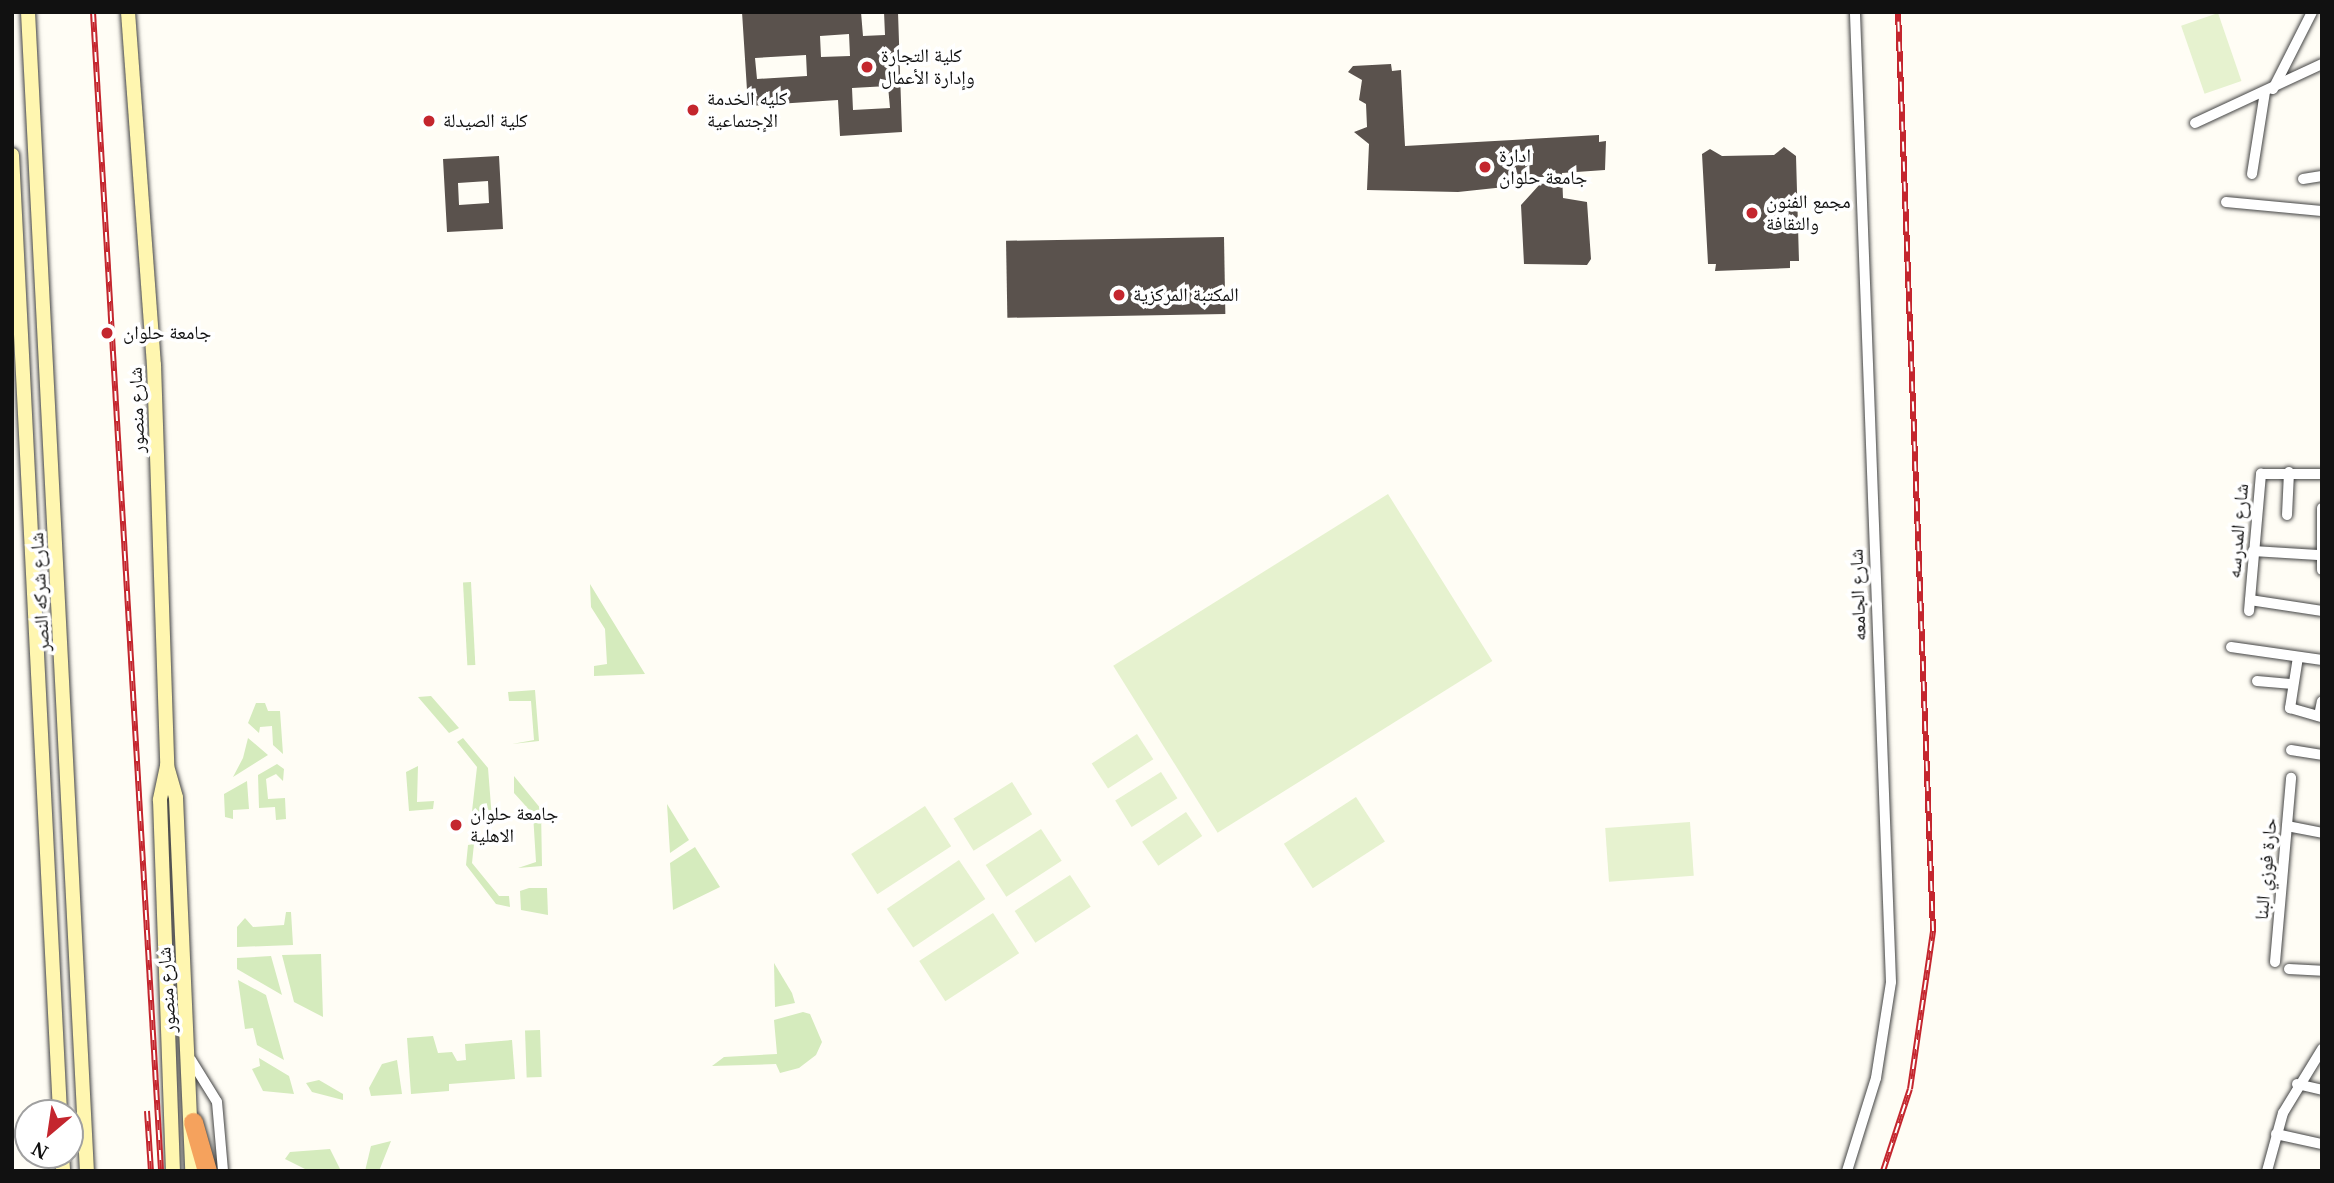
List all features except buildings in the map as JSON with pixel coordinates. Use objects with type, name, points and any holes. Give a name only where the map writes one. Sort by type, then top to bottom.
[{"type":"highway","points":[[193,1122],[207,1171]]},
{"type":"street","name":"شارع شركه النصر","points":[[28,12],[87,1171]]},
{"type":"street","name":"شارع منصور","points":[[128,12],[154,365],[167,766],[160,800],[173,1171]]},
{"type":"street","name":"شارع الجامعه","points":[[1847,1171],[1876,1078],[1891,982],[1855,12]]},
{"type":"street","points":[[2252,174],[2269,90],[2312,12]]},
{"type":"street","points":[[2195,123],[2321,66]]},
{"type":"street","name":"شارع شركه النصر","points":[[12,155],[59,1099]]},
{"type":"street","points":[[2303,179],[2322,176]]},
{"type":"street","points":[[2226,202],[2322,211]]},
{"type":"street","points":[[2287,515],[2289,472]]},
{"type":"street","name":"شارع المدرسه","points":[[2322,474],[2261,474],[2250,606],[2322,611]]},
{"type":"street","points":[[2322,508],[2318,555],[2322,570]]},
{"type":"street","points":[[2253,551],[2318,555]]},
{"type":"street","points":[[2231,647],[2322,660]]},
{"type":"street","points":[[2298,657],[2291,710],[2320,717],[2322,701]]},
{"type":"street","points":[[2257,681],[2293,684]]},
{"type":"street","points":[[2291,750],[2322,755]]},
{"type":"street","name":"شارع منصور","points":[[167,766],[176,798],[191,1060],[192,1171]]},
{"type":"street","name":"حارة فوزي البنا","points":[[2275,962],[2291,778]]},
{"type":"street","points":[[2287,826],[2322,833]]},
{"type":"street","points":[[2289,969],[2322,971]]},
{"type":"street","points":[[2267,1171],[2276,1134],[2297,1084],[2322,1049]]},
{"type":"street","points":[[191,1060],[217,1102],[223,1171]]},
{"type":"street","points":[[2297,1084],[2322,1090]]},
{"type":"street","points":[[2276,1134],[2322,1144]]},
{"type":"green space","points":[[2218,13],[2241,81],[2205,94],[2181,26]]},
{"type":"green space","points":[[1388,494],[1492,661],[1218,833],[1113,666]]},
{"type":"green space","points":[[463,582],[471,582],[475,665],[467,665]]},
{"type":"green space","points":[[590,584],[645,674],[594,676],[594,666],[607,664],[605,629],[591,607]]},
{"type":"green space","points":[[535,690],[539,741],[512,744],[534,740],[531,701],[509,701],[508,692]]},
{"type":"green space","points":[[431,696],[459,728],[449,733],[418,697]]},
{"type":"green space","points":[[256,703],[265,703],[268,711],[280,711],[283,754],[273,745],[272,726],[260,727],[259,733],[248,723]]},
{"type":"green space","points":[[1137,734],[1153,759],[1108,789],[1092,763]]},
{"type":"green space","points":[[248,738],[268,755],[233,777],[243,758]]},
{"type":"green space","points":[[463,738],[488,768],[492,819],[471,820],[477,767],[457,742]]},
{"type":"green space","points":[[277,764],[284,769],[283,781],[276,774],[266,779],[268,799],[285,798],[286,819],[276,820],[275,807],[259,808],[258,775]]},
{"type":"green space","points":[[418,766],[417,802],[434,801],[433,809],[409,811],[406,772]]},
{"type":"green space","points":[[1161,772],[1177,798],[1132,827],[1115,801]]},
{"type":"green space","points":[[514,776],[541,809],[542,866],[518,868],[536,862],[533,814],[514,793]]},
{"type":"green space","points":[[247,781],[249,809],[233,810],[233,819],[225,817],[224,794]]},
{"type":"green space","points":[[1012,782],[1032,814],[974,851],[953,819]]},
{"type":"green space","points":[[1356,797],[1385,841],[1313,888],[1284,844]]},
{"type":"green space","points":[[667,804],[689,840],[670,853]]},
{"type":"green space","points":[[925,806],[951,846],[877,894],[851,854]]},
{"type":"green space","points":[[1186,812],[1202,836],[1158,866],[1142,842]]},
{"type":"green space","points":[[1690,822],[1694,876],[1609,882],[1605,828]]},
{"type":"green space","points":[[1041,829],[1062,861],[1006,897],[986,865]]},
{"type":"green space","points":[[474,844],[472,863],[499,896],[509,896],[510,907],[496,904],[466,865],[468,845]]},
{"type":"green space","points":[[695,847],[720,887],[673,910],[670,863]]},
{"type":"green space","points":[[959,860],[985,899],[913,948],[887,909]]},
{"type":"green space","points":[[1070,875],[1091,907],[1035,943],[1015,911]]},
{"type":"green space","points":[[547,888],[548,915],[521,910],[520,891]]},
{"type":"green space","points":[[286,912],[291,912],[293,945],[237,947],[237,927],[245,918],[253,927],[284,925]]},
{"type":"green space","points":[[993,913],[1019,953],[945,1001],[919,961]]},
{"type":"green space","points":[[321,954],[323,1017],[294,1002],[282,955]]},
{"type":"green space","points":[[271,956],[282,995],[237,969],[237,958]]},
{"type":"green space","points":[[774,963],[792,993],[795,1003],[775,1007]]},
{"type":"green space","points":[[238,980],[266,995],[284,1060],[257,1045],[253,1028],[245,1029]]},
{"type":"green space","points":[[803,1012],[810,1014],[822,1042],[816,1055],[799,1068],[780,1073],[776,1064],[712,1066],[724,1057],[777,1054],[774,1020]]},
{"type":"green space","points":[[540,1030],[542,1077],[527,1077],[525,1031]]},
{"type":"green space","points":[[433,1036],[438,1053],[452,1052],[457,1061],[466,1060],[465,1044],[512,1040],[515,1079],[449,1084],[449,1091],[411,1094],[407,1038]]},
{"type":"green space","points":[[259,1058],[289,1076],[294,1094],[263,1091],[252,1069],[260,1066]]},
{"type":"green space","points":[[397,1060],[402,1094],[371,1096],[369,1088],[382,1064]]},
{"type":"green space","points":[[319,1080],[343,1094],[343,1100],[312,1092],[306,1083]]},
{"type":"green space","points":[[391,1141],[379,1171],[365,1171],[371,1146]]},
{"type":"green space","points":[[330,1149],[341,1171],[309,1171],[285,1159],[290,1152]]},
{"type":"railway","points":[[93,12],[161,1171]]},
{"type":"railway","points":[[1883,1171],[1910,1089],[1933,931],[1898,12]]},
{"type":"railway","points":[[147,1111],[151,1171]]},
{"type":"place","name":"كلية التجارة وإدارة الأعمال","points":[[867,67]]},
{"type":"place","name":"كليه الخدمة الإجتماعية","points":[[693,110]]},
{"type":"place","name":"كلية الصيدلة","points":[[429,121]]},
{"type":"place","name":"ادارة جامعة حلوان","points":[[1485,167]]},
{"type":"place","name":"مجمع الفنون والثقافة","points":[[1752,213]]},
{"type":"place","name":"المكتبة المركزية","points":[[1119,295]]},
{"type":"place","name":"جامعة حلوان","points":[[107,333]]},
{"type":"place","name":"جامعة حلوان الاهلية","points":[[456,825]]}]
